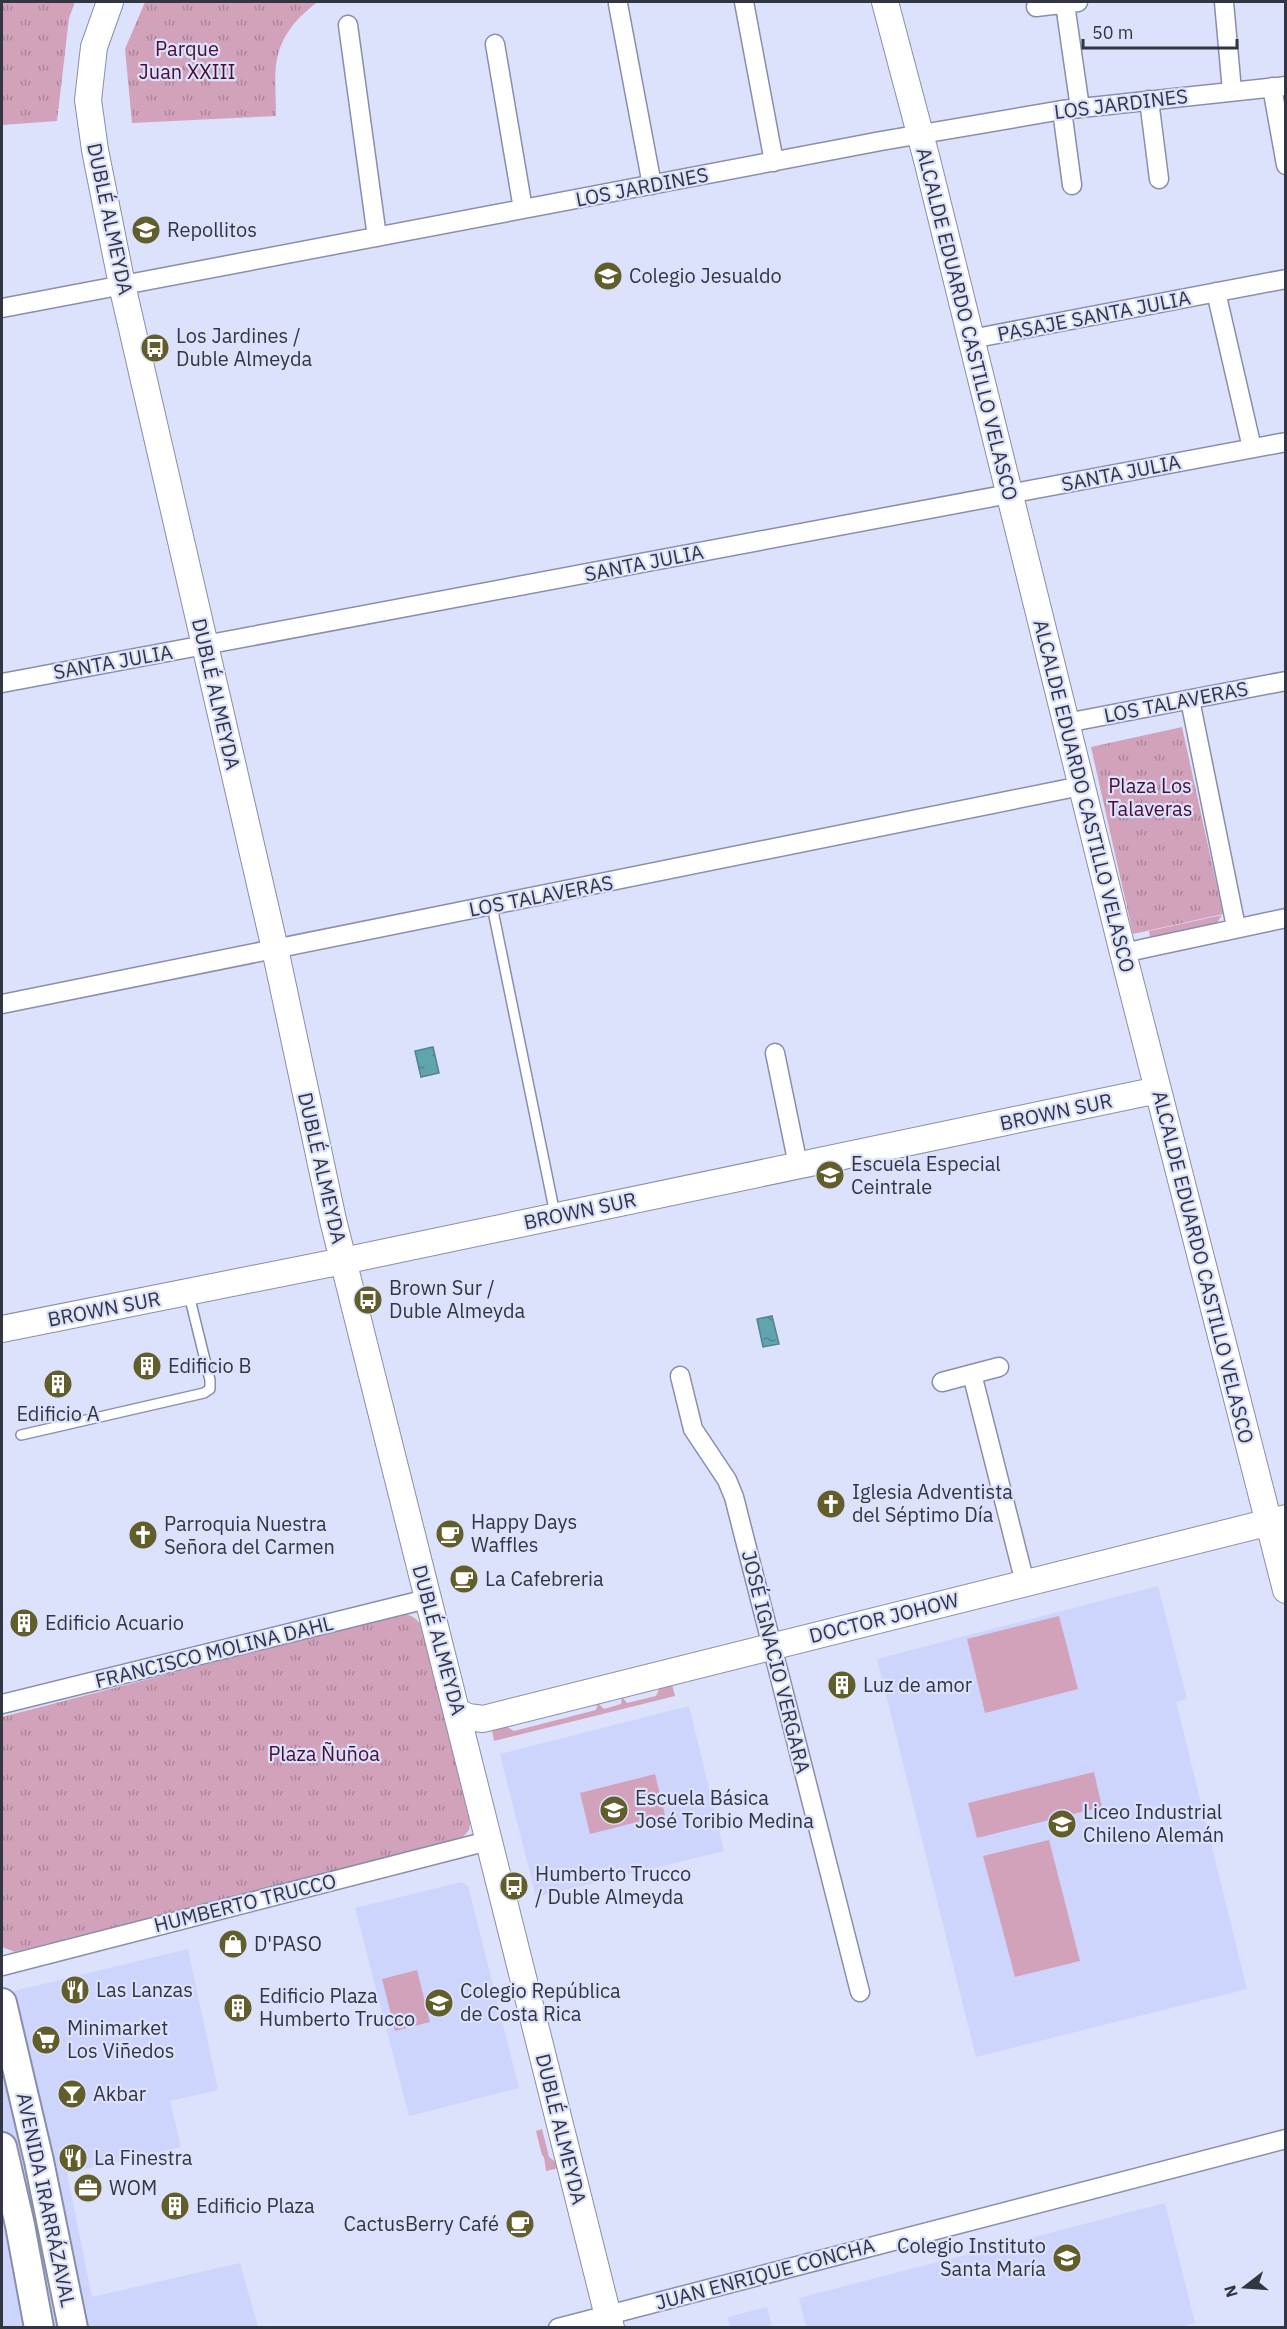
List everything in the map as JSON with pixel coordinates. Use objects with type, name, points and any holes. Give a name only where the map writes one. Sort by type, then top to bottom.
[{"type":"main road","name":"DUBLÉ ALMEYDA","points":[[110,2],[94,47],[88,100],[95,150],[122,285],[343,1261],[609,2321]]},
{"type":"main road","name":"ALCALDE EDUARDO CASTILLO VELASCO","points":[[885,2],[920,134],[1158,1090],[1277,1520],[1286,1590]]},
{"type":"main road","name":"BROWN SUR","points":[[2,1329],[343,1261],[1158,1090]]},
{"type":"main road","name":"DOCTOR JOHOW","points":[[458,1712],[468,1717],[483,1719],[1277,1520]]},
{"type":"main road","points":[[464,1739],[471,1728],[483,1719]]},
{"type":"main road","name":"AVENIDA IRARRÁZAVAL","points":[[2,2003],[39,2161],[73,2328]]},
{"type":"main road","name":"AVENIDA IRARRÁZAVAL","points":[[2,2147],[8,2200],[39,2328]]},
{"type":"street","points":[[744,2],[774,162]]},
{"type":"street","points":[[1224,2],[1232,91]]},
{"type":"street","points":[[1036,8],[1071,3],[1072,185]]},
{"type":"street","points":[[618,4],[652,185]]},
{"type":"street","points":[[348,25],[377,237]]},
{"type":"street","points":[[495,44],[523,209]]},
{"type":"street","name":"LOS JARDINES","points":[[2,308],[920,134],[1071,109],[1279,86]]},
{"type":"street","points":[[1279,86],[1286,165]]},
{"type":"street","points":[[1149,100],[1159,179]]},
{"type":"street","name":"PASAJE SANTA JULIA","points":[[971,339],[1286,279]]},
{"type":"street","name":"PASAJE SANTA JULIA","points":[[1216,292],[1252,448]]},
{"type":"street","name":"SANTA JULIA","points":[[2,683],[1286,442]]},
{"type":"street","name":"LOS TALAVERAS","points":[[1066,723],[1286,681]]},
{"type":"street","points":[[1190,700],[1236,927]]},
{"type":"street","name":"LOS TALAVERAS","points":[[2,1004],[1081,786]]},
{"type":"street","points":[[1123,953],[1286,918]]},
{"type":"street","points":[[775,1053],[798,1165]]},
{"type":"street","points":[[942,1382],[999,1367]]},
{"type":"street","points":[[972,1374],[1025,1583]]},
{"type":"street","name":"JOSÉ IGNACIO VERGARA","points":[[680,1376],[693,1429],[731,1487],[860,1992]]},
{"type":"street","name":"FRANCISCO MOLINA DAHL","points":[[2,1704],[427,1599]]},
{"type":"street","name":"HUMBERTO TRUCCO","points":[[2,1966],[488,1841]]},
{"type":"street","name":"JUAN ENRIQUE CONCHA","points":[[558,2328],[609,2321],[1286,2139]]},
{"type":"lane","points":[[492,906],[555,1216]]},
{"type":"lane","points":[[21,1435],[204,1393],[210,1389],[210,1380],[189,1292]]},
{"type":"shaded area","name":"Liceo Industrial Chileno Alemán","points":[[1158,1586],[1187,1699],[1176,1702],[1247,1989],[976,2057],[877,1659]]},
{"type":"shaded area","name":"Escuela Básica José Toribio Medina","points":[[689,1706],[724,1851],[536,1897],[500,1754]]},
{"type":"shaded area","name":"Colegio República de Costa Rica","points":[[462,1882],[468,1886],[519,2088],[409,2116],[355,1908]]},
{"type":"shaded area","points":[[188,1949],[218,2090],[170,2101],[181,2147],[67,2173],[92,2297],[240,2263],[258,2327],[2,2327],[2,1994]]},
{"type":"shaded area","name":"Colegio Instituto Santa María","points":[[1165,2203],[1195,2323],[1176,2328],[806,2327],[799,2298]]},
{"type":"shaded area","points":[[767,2307],[772,2327],[730,2327],[728,2317]]},
{"type":"green space","points":[[2,2],[75,2],[69,18],[57,121],[2,125]]},
{"type":"green space","name":"Parque Juan XXIII","points":[[145,2],[318,2],[300,17],[283,41],[276,63],[276,116],[132,123],[125,49]]},
{"type":"green space","name":"Plaza Los Talaveras","points":[[1182,727],[1223,914],[1133,934],[1091,747]]},
{"type":"green space","points":[[1222,915],[1217,923],[1150,937],[1149,931]]},
{"type":"green space","name":"Plaza Ñuñoa","points":[[400,1614],[414,1618],[424,1629],[471,1819],[469,1830],[462,1838],[15,1952],[2,1947],[2,1717]]},
{"type":"green space","points":[[1059,1616],[1078,1689],[985,1713],[967,1639]]},
{"type":"green space","points":[[672,1684],[675,1696],[494,1741],[492,1730],[506,1726],[514,1731],[596,1710],[598,1703],[604,1709],[621,1704],[622,1697],[627,1703],[656,1696],[660,1687]]},
{"type":"green space","points":[[1094,1772],[1102,1807],[977,1838],[968,1803]]},
{"type":"green space","points":[[655,1774],[665,1815],[590,1834],[580,1793]]},
{"type":"green space","points":[[1049,1840],[1080,1961],[1015,1977],[983,1856]]},
{"type":"green space","points":[[417,1970],[430,2022],[395,2031],[382,1979]]},
{"type":"green space","points":[[542,2129],[549,2157],[557,2163],[559,2168],[546,2171],[536,2131]]},
{"type":"water","points":[[433,1047],[439,1073],[421,1077],[415,1051]]},
{"type":"water","points":[[772,1316],[779,1344],[763,1347],[757,1319]]},
{"type":"place","name":"Repollitos","points":[[146,230]]},
{"type":"place","name":"Colegio Jesualdo","points":[[608,276]]},
{"type":"place","name":"Los Jardines / Duble Almeyda","points":[[155,348]]},
{"type":"place","name":"Escuela Especial Ceintrale","points":[[830,1175]]},
{"type":"place","name":"Brown Sur / Duble Almeyda","points":[[368,1300]]},
{"type":"place","name":"Edificio B","points":[[147,1366]]},
{"type":"place","name":"Edificio A","points":[[58,1384]]},
{"type":"place","name":"Iglesia Adventista del Séptimo Día","points":[[831,1504]]},
{"type":"place","name":"Happy Days Waffles","points":[[450,1534]]},
{"type":"place","name":"Parroquia Nuestra Señora del Carmen","points":[[143,1535]]},
{"type":"place","name":"La Cafebreria","points":[[464,1579]]},
{"type":"place","name":"Edificio Acuario","points":[[24,1623]]},
{"type":"place","name":"Luz de amor","points":[[842,1685]]},
{"type":"place","name":"Escuela Básica José Toribio Medina","points":[[614,1810]]},
{"type":"place","name":"Liceo Industrial Chileno Alemán","points":[[1062,1824]]},
{"type":"place","name":"Humberto Trucco / Duble Almeyda","points":[[514,1886]]},
{"type":"place","name":"D'PASO","points":[[233,1944]]},
{"type":"place","name":"Las Lanzas","points":[[75,1990]]},
{"type":"place","name":"Colegio República de Costa Rica","points":[[439,2003]]},
{"type":"place","name":"Edificio Plaza Humberto Trucco","points":[[238,2008]]},
{"type":"place","name":"Minimarket Los Viñedos","points":[[46,2040]]},
{"type":"place","name":"Akbar","points":[[72,2094]]},
{"type":"place","name":"La Finestra","points":[[73,2158]]},
{"type":"place","name":"WOM","points":[[88,2188]]},
{"type":"place","name":"Edificio Plaza","points":[[175,2206]]},
{"type":"place","name":"CactusBerry Café","points":[[520,2224]]},
{"type":"place","name":"Colegio Instituto Santa María","points":[[1067,2258]]}]
